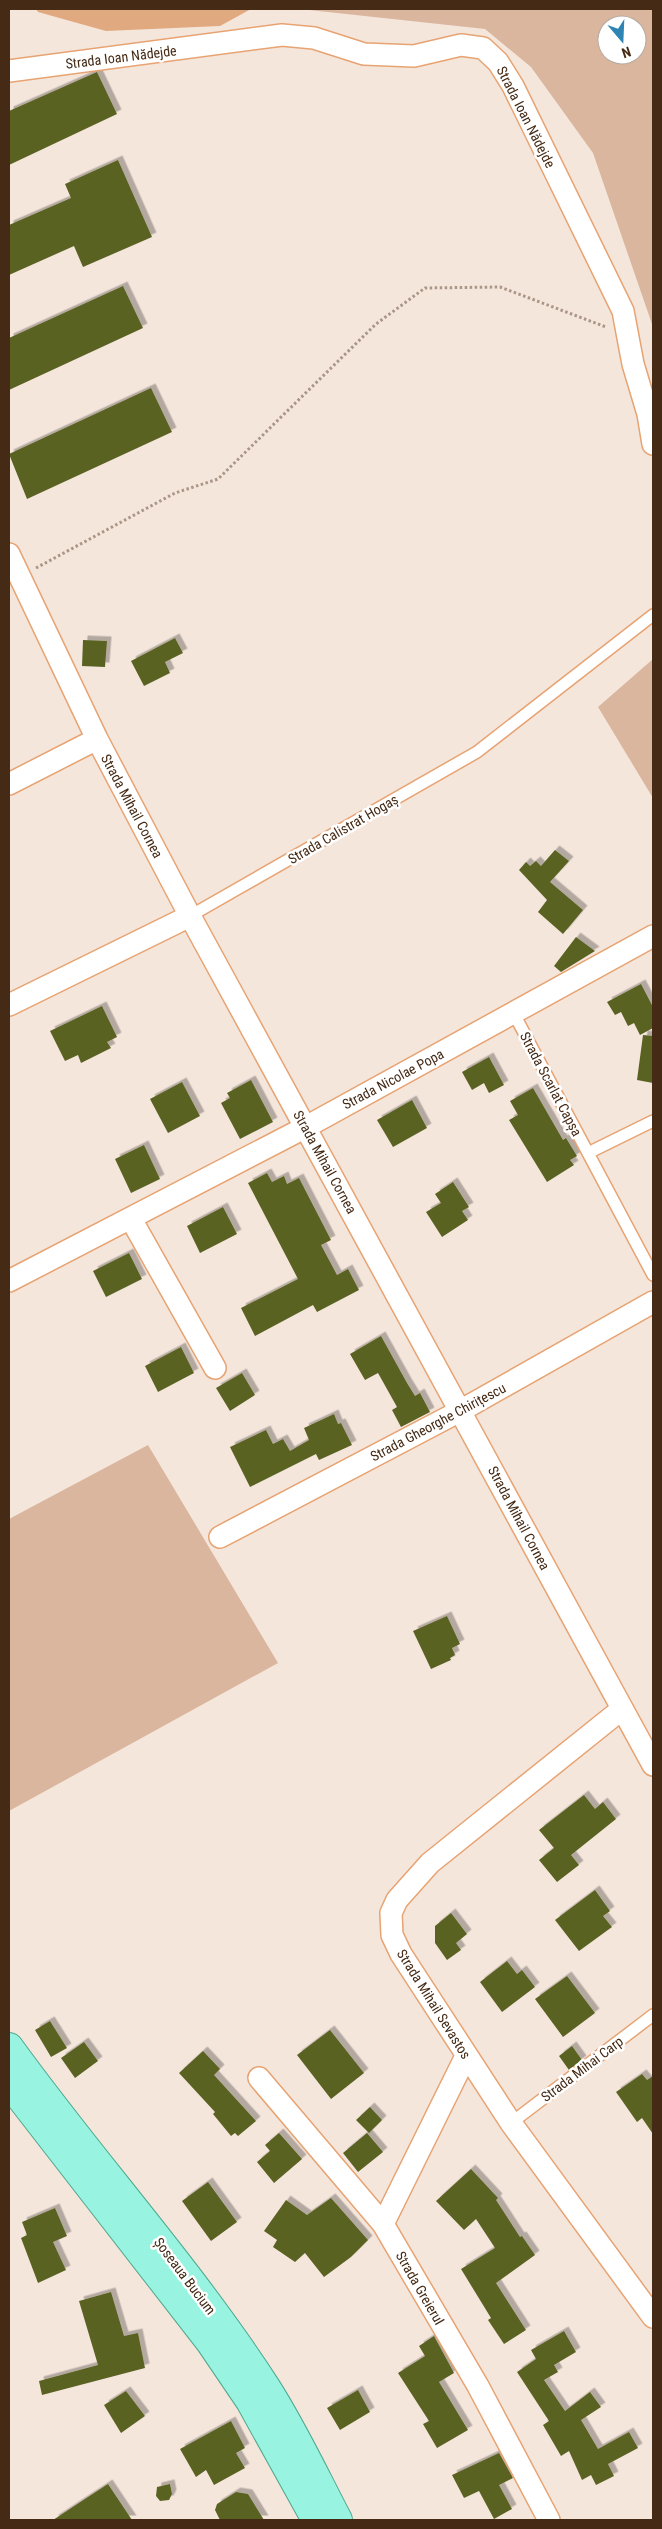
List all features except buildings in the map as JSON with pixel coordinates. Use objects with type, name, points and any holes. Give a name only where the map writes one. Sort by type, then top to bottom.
[{"type":"main road","name":"Șoseaua Bucium","points":[[9,2047],[53,2108],[226,2330],[267,2388],[338,2520]]},
{"type":"main road","name":"Șoseaua Bucium","points":[[9,2083],[210,2342],[250,2401],[316,2520]]},
{"type":"street","name":"Strada Ioan Nădejde","points":[[9,71],[282,35],[314,38],[364,54],[414,56],[461,45],[483,48],[498,62],[513,86],[623,311],[653,444]]},
{"type":"street","name":"Strada Mihail Cornea","points":[[9,554],[96,739],[190,916],[653,1765]]},
{"type":"street","points":[[9,784],[96,739]]},
{"type":"street","name":"Strada Calistrat Hogaș","points":[[9,1005],[190,916]]},
{"type":"street","name":"Strada Nicolae Popa","points":[[9,1281],[306,1126],[514,1014],[653,936]]},
{"type":"street","points":[[131,1219],[215,1368]]},
{"type":"street","name":"Strada Gheorghe Chirițescu","points":[[220,1537],[460,1411],[653,1302]]},
{"type":"street","name":"Strada Mihail Sevastos","points":[[622,1709],[430,1863],[397,1900],[391,1914],[392,1935],[401,1954],[510,2123],[653,2318]]},
{"type":"street","points":[[383,2224],[466,2056]]},
{"type":"street","name":"Strada Greierul","points":[[259,2078],[383,2224],[478,2386],[549,2520]]},
{"type":"lane","name":"Strada Calistrat Hogaș","points":[[190,916],[478,752],[653,615]]},
{"type":"lane","name":"Strada Scarlat Capșa","points":[[514,1014],[653,1275]]},
{"type":"lane","points":[[588,1154],[653,1121]]},
{"type":"lane","name":"Strada Mihai Carp","points":[[510,2123],[653,2015]]},
{"type":"path","points":[[19,578],[175,493],[218,479],[376,324],[425,288],[500,287],[606,327],[612,334]]},
{"type":"shaded area","points":[[36,9],[251,9],[220,26],[106,31],[38,12]]},
{"type":"shaded area","points":[[300,9],[653,9],[653,327],[593,153],[531,67],[485,29]]},
{"type":"shaded area","points":[[653,659],[653,798],[598,707]]},
{"type":"shaded area","points":[[148,1445],[278,1663],[9,1811],[9,1519]]}]
